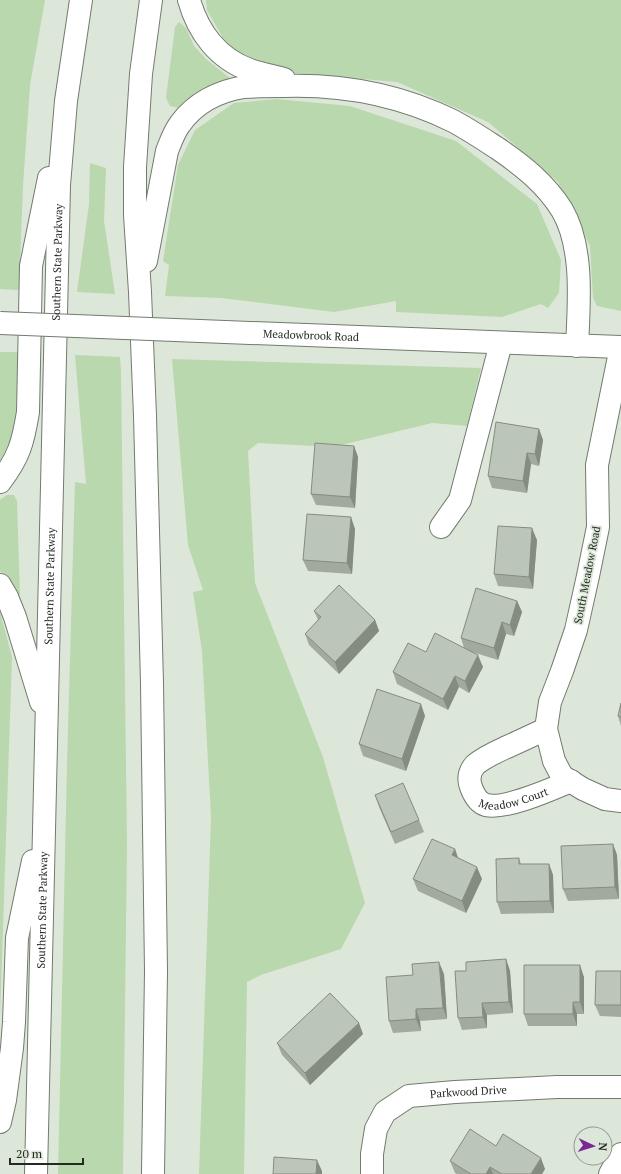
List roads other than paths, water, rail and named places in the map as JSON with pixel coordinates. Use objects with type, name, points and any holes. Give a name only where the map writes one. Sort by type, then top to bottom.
[{"type":"main road","name":"Southern State Parkway","points":[[36,1174],[59,185],[66,101],[81,0]]},
{"type":"main road","points":[[151,0],[137,117],[135,215],[140,292],[148,504],[152,683],[156,971],[153,1174]]},
{"type":"main road","points":[[189,0],[193,14],[201,30],[211,44],[223,56],[250,70],[306,85]]},
{"type":"main road","points":[[140,292],[167,151],[173,136],[189,113],[202,102],[229,90],[245,87],[306,85],[343,88],[398,100],[426,109],[454,122],[482,138],[508,156],[542,184],[562,210],[569,224],[578,259],[577,346]]},
{"type":"main road","points":[[0,482],[19,453],[25,434],[28,412],[31,266],[66,101]]},
{"type":"main road","name":"Meadowbrook Road","points":[[0,323],[621,347]]},
{"type":"main road","points":[[441,527],[460,500],[501,343]]},
{"type":"main road","name":"South Meadow Road","points":[[546,729],[550,702],[576,630],[598,527],[597,465],[621,347]]},
{"type":"main road","points":[[0,585],[8,598],[15,617],[46,723]]},
{"type":"main road","points":[[546,729],[554,761],[562,776],[583,789],[605,799],[621,802]]},
{"type":"main road","name":"Meadow Court","points":[[546,729],[487,757],[474,766],[468,777],[474,795],[480,802],[487,805],[499,806],[522,800],[571,781]]},
{"type":"main road","points":[[0,1122],[5,1100],[12,1048],[17,938],[45,807]]},
{"type":"main road","name":"Parkwood Drive","points":[[372,1174],[372,1154],[376,1129],[386,1112],[409,1096],[470,1091],[557,1087],[621,1087]]},
{"type":"main road","points":[[155,1098],[169,1174]]},
{"type":"main road","points":[[610,1174],[621,1154]]}]
